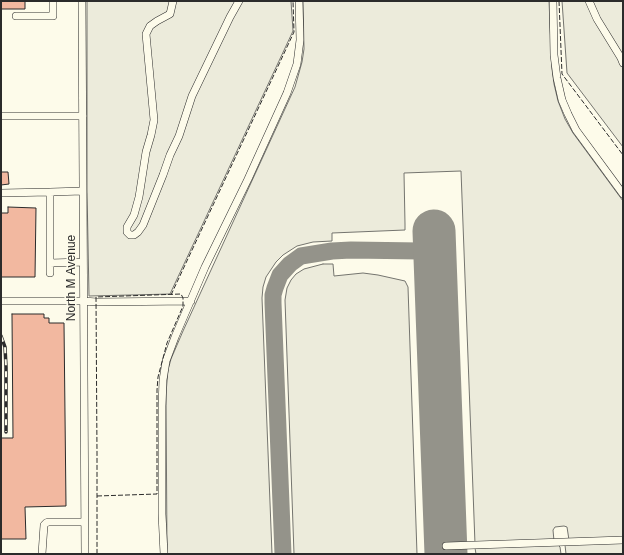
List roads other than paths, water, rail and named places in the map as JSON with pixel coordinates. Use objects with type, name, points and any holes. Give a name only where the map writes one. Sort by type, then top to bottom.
[{"type":"street","points":[[16,16],[53,16],[53,1]]},
{"type":"street","name":"North M Avenue","points":[[82,1],[85,554]]},
{"type":"street","points":[[173,1],[170,14],[150,26],[146,34],[154,120],[152,135],[146,152],[139,197],[134,215],[127,227],[127,232],[130,235],[134,235],[138,232],[143,225],[170,155],[179,136],[192,96],[239,1]]},
{"type":"street","points":[[164,554],[162,406],[163,380],[166,361],[205,267],[288,93],[297,64],[300,40],[299,1]]},
{"type":"street","points":[[553,1],[554,55],[562,100],[576,130],[623,194]]},
{"type":"street","points":[[589,1],[597,19],[623,63]]},
{"type":"street","points":[[1,116],[83,116]]},
{"type":"street","points":[[1,193],[83,191]]},
{"type":"street","points":[[50,192],[50,273]]},
{"type":"street","points":[[50,262],[83,262]]},
{"type":"street","points":[[1,301],[191,301]]},
{"type":"street","points":[[42,554],[44,525],[46,523],[84,522]]},
{"type":"street","points":[[446,546],[623,540]]},
{"type":"railway","points":[[1,336],[5,347],[6,432]]}]
